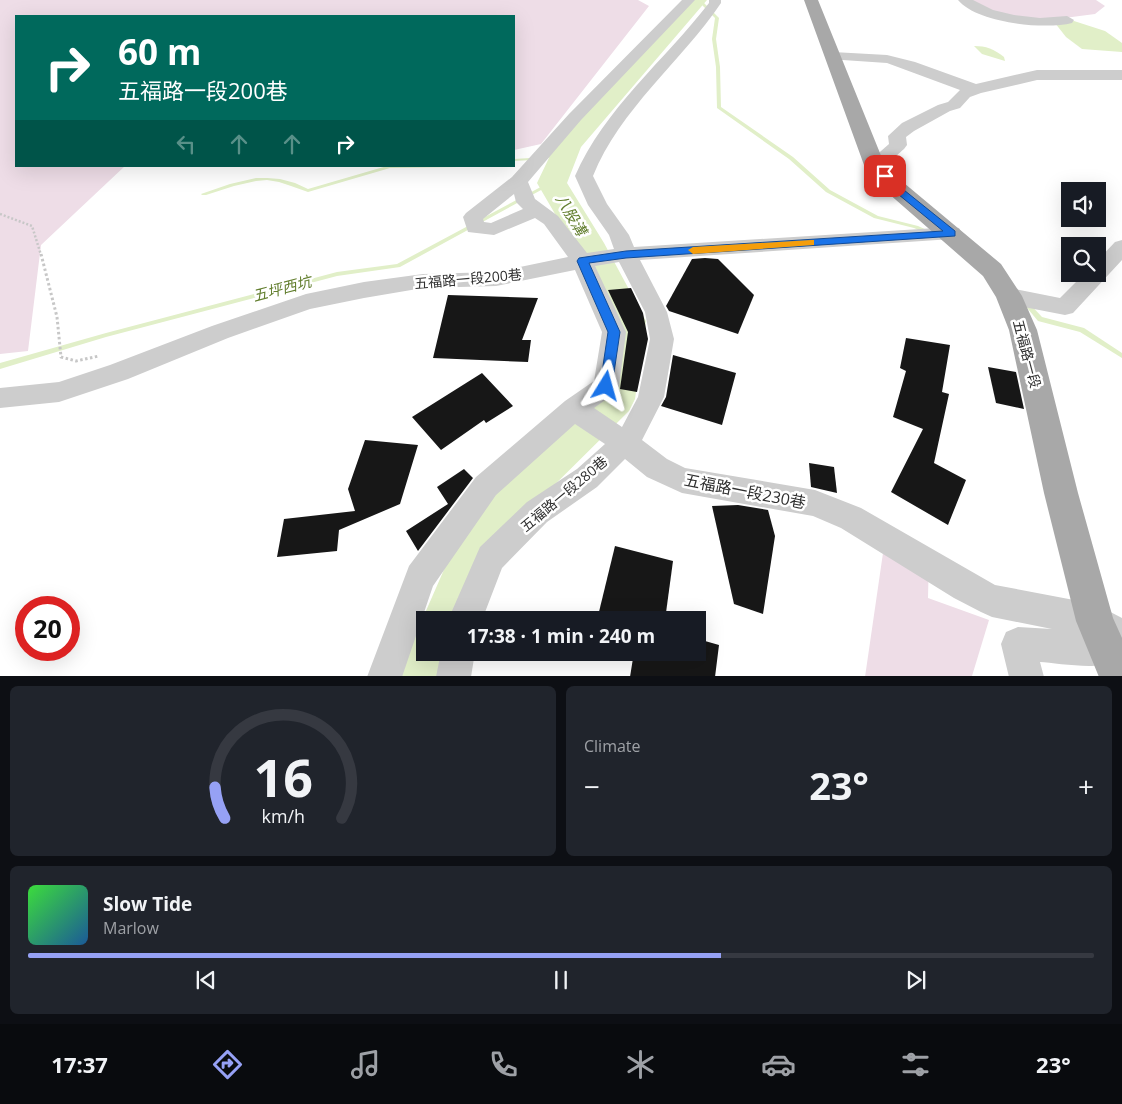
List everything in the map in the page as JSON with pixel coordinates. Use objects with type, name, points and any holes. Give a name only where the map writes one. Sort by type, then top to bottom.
[{"type":"main road","name":"五福路一段","points":[[811,0],[874,165],[896,188],[992,270],[1009,296],[1023,330],[1061,493],[1111,646]]},
{"type":"lane","points":[[537,210],[494,229],[475,228],[473,217],[519,181],[575,117],[689,0]]},
{"type":"lane","points":[[964,0],[997,16],[1022,22],[1067,20]]},
{"type":"lane","name":"五福路一段280巷","points":[[469,611],[491,558],[537,512],[587,478],[631,436],[651,397],[662,339],[656,312],[626,254],[619,235],[598,205],[584,176],[592,156],[607,131],[711,7]]},
{"type":"lane","points":[[833,56],[887,58],[960,86],[976,89]]},
{"type":"lane","points":[[874,165],[898,145],[897,136],[908,127],[944,108],[954,105],[964,94],[976,89],[1037,75],[1122,75]]},
{"type":"lane","points":[[384,676],[420,577],[486,486],[574,409],[606,386],[614,332],[582,261],[551,220],[526,202],[519,181]]},
{"type":"lane","name":"五福路一段200巷","points":[[0,398],[59,392],[119,372],[220,332],[306,302],[364,290],[423,281],[496,279],[626,254],[952,234]]},
{"type":"lane","points":[[1106,264],[1122,247]]},
{"type":"lane","points":[[1009,296],[1065,307],[1089,282]]},
{"type":"lane","name":"五福路一段230巷","points":[[574,409],[624,442],[657,468],[682,480],[814,504],[851,518],[992,602],[1111,646]]},
{"type":"lane","points":[[1027,676],[1018,644],[1111,646]]},
{"type":"lane","points":[[453,676],[456,661]]},
{"type":"path","points":[[0,214],[32,226],[58,317],[61,357],[76,361],[108,354]]},
{"type":"shaded area","points":[[0,0],[638,0],[649,6],[541,144],[515,150],[515,15],[15,15],[15,167],[124,167],[41,245],[28,351],[0,354]]},
{"type":"shaded area","points":[[967,0],[1096,0],[1105,6],[1095,14],[1041,21],[1007,17]]},
{"type":"shaded area","points":[[1074,21],[1105,31],[1122,43],[1122,52],[1082,49],[1066,37],[1055,23]]},
{"type":"shaded area","points":[[974,46],[993,50],[1004,57],[1005,61],[982,54]]},
{"type":"shaded area","points":[[883,553],[929,555],[928,598],[989,620],[972,676],[865,676]]},
{"type":"building","points":[[692,259],[718,259],[754,295],[738,334],[669,311],[666,306]]},
{"type":"building","points":[[631,288],[643,313],[648,339],[637,392],[620,389],[628,332],[608,290]]},
{"type":"building","points":[[448,295],[538,298],[522,340],[531,340],[528,362],[433,358]]},
{"type":"building","points":[[906,338],[950,345],[942,392],[949,394],[934,463],[966,480],[948,525],[891,492],[923,429],[893,417],[906,371],[900,368]]},
{"type":"building","points":[[673,355],[736,373],[722,425],[661,406],[666,397]]},
{"type":"building","points":[[988,367],[1016,372],[1024,409],[996,403]]},
{"type":"building","points":[[482,373],[513,406],[486,423],[484,420],[441,450],[412,417]]},
{"type":"building","points":[[365,440],[418,445],[400,504],[339,530],[337,551],[277,557],[284,519],[355,511],[348,489]]},
{"type":"building","points":[[809,463],[834,467],[837,493],[811,487]]},
{"type":"building","points":[[464,469],[473,478],[418,551],[406,531],[448,504],[437,487]]},
{"type":"building","points":[[738,505],[768,510],[775,536],[763,614],[734,604],[712,506]]},
{"type":"building","points":[[615,546],[673,561],[666,611],[599,611]]},
{"type":"building","points":[[706,641],[719,645],[715,676],[630,676],[633,661],[706,661]]},
{"type":"waterway","name":"八股溝","points":[[452,611],[491,516],[615,399],[628,321],[588,243],[552,183],[568,145],[697,0]]},
{"type":"waterway","points":[[699,0],[717,18],[714,39],[718,67],[719,107],[791,158],[828,191],[876,217],[916,227],[927,232]]},
{"type":"waterway","points":[[549,157],[564,155]]},
{"type":"waterway","points":[[515,160],[530,159]]},
{"type":"waterway","points":[[204,194],[256,179],[280,181],[308,191],[390,167]]},
{"type":"waterway","name":"五坪西坑","points":[[0,366],[106,335],[337,274],[398,266],[552,183]]},
{"type":"waterway","points":[[1025,302],[1040,319],[1082,330],[1122,356]]},
{"type":"waterway","name":"八股溝","points":[[425,676],[431,661]]},
{"type":"slow traffic","points":[[693,250],[811,243]]},
{"type":"route","points":[[606,386],[614,332],[582,261],[626,254],[952,234],[896,188],[885,176]]}]
